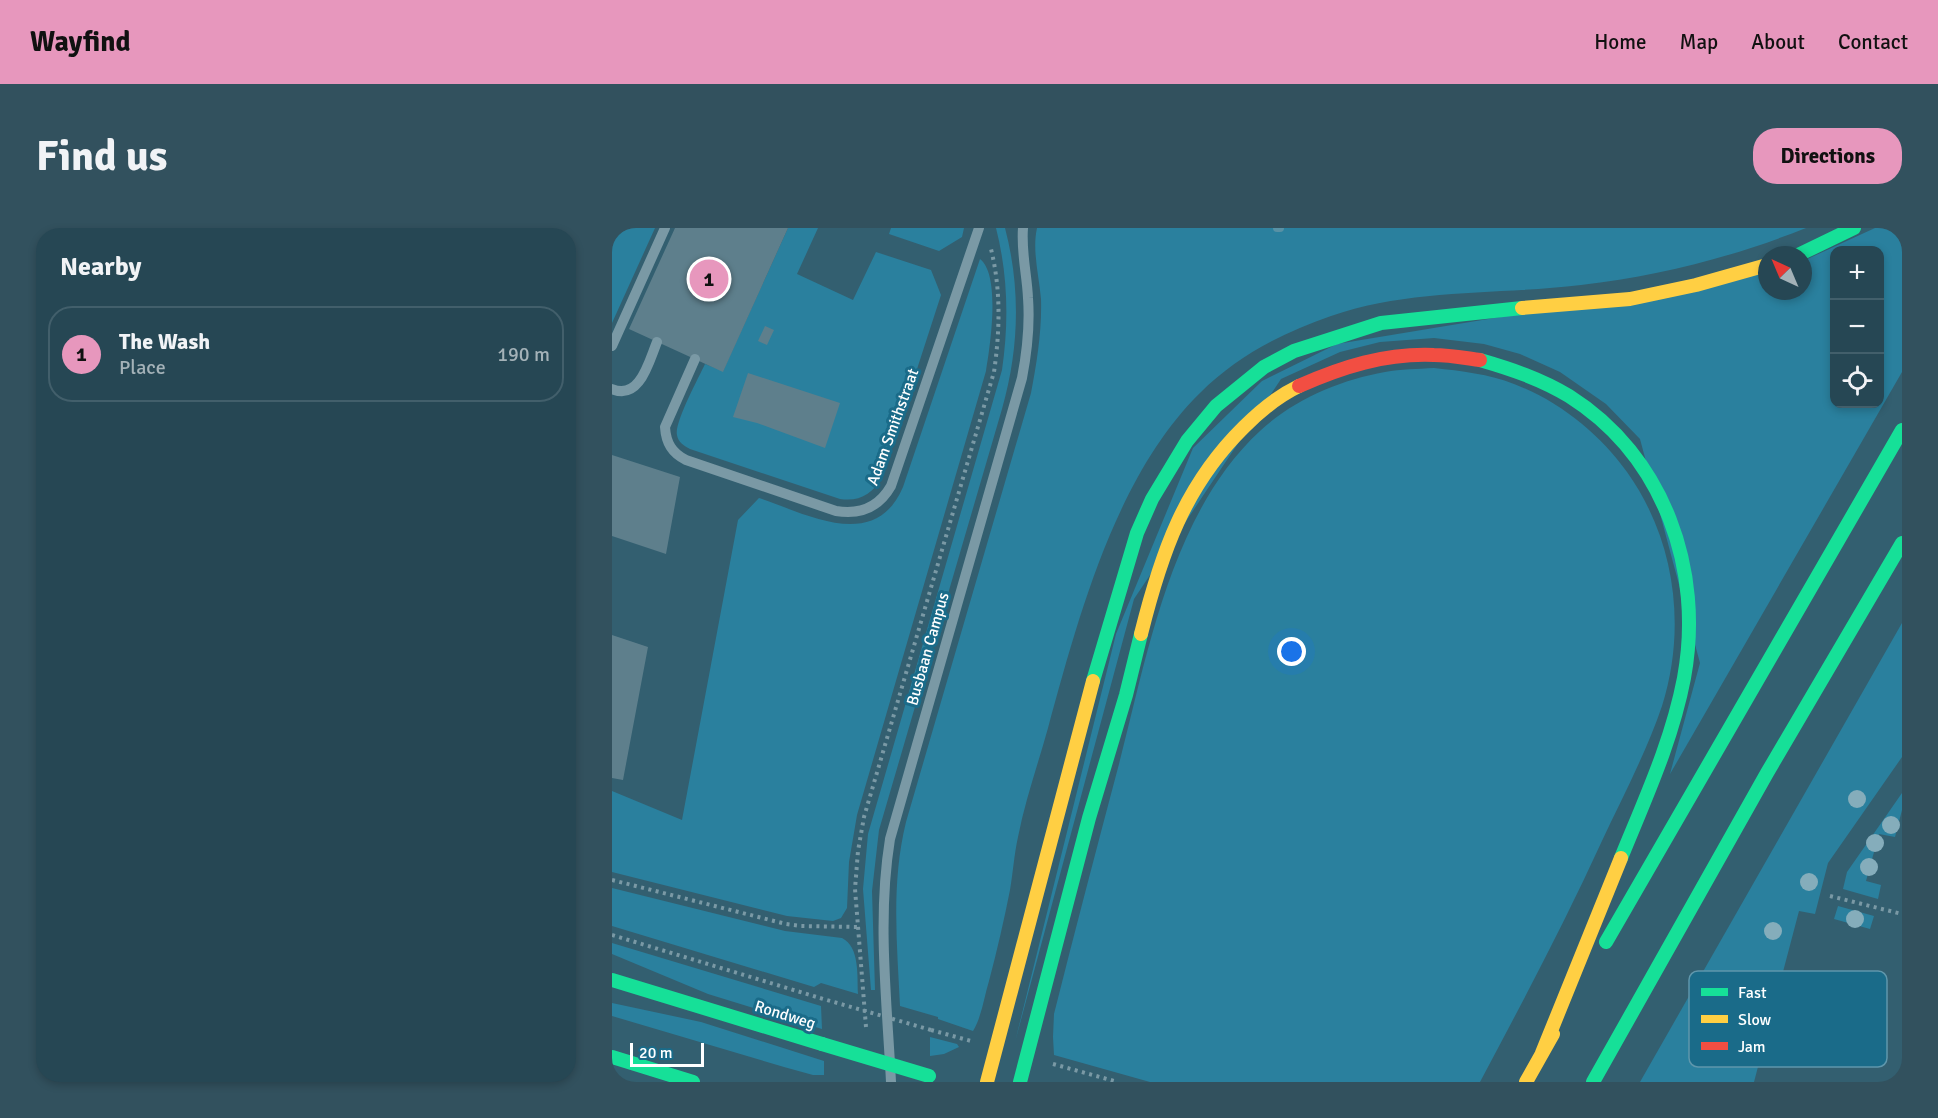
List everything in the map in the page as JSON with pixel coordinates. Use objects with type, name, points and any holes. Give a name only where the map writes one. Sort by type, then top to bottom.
[{"type":"main road","points":[[1812,248],[1854,228]]},
{"type":"main road","points":[[987,1082],[1095,674],[1137,533],[1152,500],[1187,441],[1216,406],[1264,367],[1294,351],[1381,323],[1440,315],[1630,299],[1696,285],[1758,268]]},
{"type":"main road","points":[[1020,1082],[1100,776],[1125,698],[1152,589],[1165,551],[1185,506],[1211,464],[1250,420],[1290,391],[1346,366],[1383,357],[1434,353],[1478,358],[1517,369],[1553,386],[1598,416],[1629,449],[1654,485],[1673,523],[1685,570],[1690,615],[1678,708],[1655,777],[1542,1053]]},
{"type":"main road","points":[[1602,949],[1902,430]]},
{"type":"main road","points":[[1593,1082],[1756,793],[1902,543]]},
{"type":"main road","points":[[1526,1082],[1590,970]]},
{"type":"main road","name":"Rondweg","points":[[612,980],[934,1078]]},
{"type":"main road","points":[[612,1057],[693,1082]]},
{"type":"lane","points":[[612,346],[665,228]]},
{"type":"lane","name":"Adam Smithstraat","points":[[695,359],[665,427],[666,439],[674,452],[686,460],[836,511],[854,512],[871,507],[883,498],[891,486],[979,228]]},
{"type":"lane","name":"Busbaan Campus","points":[[891,1082],[884,916],[887,857],[899,802],[1022,378],[1029,302],[1022,250],[1023,228]]},
{"type":"lane","points":[[612,389],[622,392],[636,386],[644,374],[657,342]]},
{"type":"path","points":[[867,1037],[855,877],[864,817],[994,372],[999,299],[991,247]]},
{"type":"path","points":[[612,880],[786,924],[858,927]]},
{"type":"path","points":[[1830,896],[1902,914]]},
{"type":"path","points":[[612,935],[820,998],[996,1047]]},
{"type":"path","points":[[1026,1056],[1118,1082]]},
{"type":"shaded area","points":[[612,228],[655,228],[612,323]]},
{"type":"shaded area","points":[[788,228],[818,228],[797,274],[853,300],[876,252],[931,270],[941,295],[882,477],[870,492],[859,498],[840,499],[690,449],[682,444],[677,435],[679,421],[705,364],[723,371]]},
{"type":"shaded area","points":[[891,228],[964,228],[962,237],[939,251],[889,234]]},
{"type":"shaded area","points":[[996,228],[1005,228],[1014,274],[1016,319],[1012,364],[1002,409],[879,830],[872,891],[875,990],[871,990],[863,889],[868,834],[1002,370],[1006,334],[1006,299],[1003,263]]},
{"type":"shaded area","points":[[1037,228],[1806,228],[1751,248],[1667,271],[1639,276],[1581,285],[1423,297],[1361,307],[1313,323],[1261,347],[1229,368],[1200,393],[1171,426],[1145,464],[1123,506],[1087,595],[1024,810],[1000,936],[981,1013],[973,1031],[938,1019],[938,1017],[900,1006],[896,914],[898,868],[906,822],[1031,393],[1041,322],[1036,254]]},
{"type":"shaded area","points":[[1875,228],[1902,228],[1902,372],[1884,403],[1884,246],[1836,246]]},
{"type":"shaded area","points":[[1830,249],[1830,408],[1881,408],[1670,774],[1700,663],[1640,439],[1606,404],[1560,372],[1520,354],[1484,344],[1434,338],[1380,342],[1340,352],[1281,379],[1134,599],[1015,1042],[1116,634],[1193,448],[1262,381],[1337,344],[1758,274],[1758,300],[1812,300],[1812,257]]},
{"type":"shaded area","points":[[980,259],[986,267],[992,295],[986,371],[857,815],[849,862],[847,908],[841,918],[833,921],[787,916],[612,872],[612,791],[682,820],[738,520],[759,498],[818,519],[838,523],[858,524],[875,519],[891,507],[903,487]]},
{"type":"shaded area","points":[[1434,368],[1495,378],[1531,391],[1577,420],[1604,445],[1627,472],[1656,526],[1666,555],[1675,615],[1670,676],[1649,741],[1572,903],[1480,1082],[1150,1082],[1054,1055],[1054,1014],[1153,631],[1184,542],[1205,501],[1230,464],[1260,431],[1302,401],[1351,380],[1397,370]]},
{"type":"shaded area","points":[[1902,623],[1902,757],[1828,863],[1815,914],[1799,911],[1783,971],[1703,971]]},
{"type":"shaded area","points":[[1902,793],[1902,810],[1895,837],[1879,834],[1866,881],[1881,885],[1878,899],[1843,889],[1847,872]]},
{"type":"shaded area","points":[[612,888],[785,931],[842,938],[848,942],[855,955],[858,994],[821,983],[814,987],[612,926]]},
{"type":"shaded area","points":[[1838,906],[1874,916],[1870,929],[1834,919]]},
{"type":"shaded area","points":[[612,943],[821,1006],[822,1029],[708,994],[612,954]]},
{"type":"shaded area","points":[[1689,996],[1689,1067],[1758,1067],[1754,1082],[1640,1082]]},
{"type":"shaded area","points":[[612,1003],[701,1022],[824,1061],[824,1075],[813,1075],[784,1067],[612,1016]]},
{"type":"shaded area","points":[[930,1037],[957,1044],[959,1047],[944,1054],[930,1056]]},
{"type":"building","points":[[675,228],[788,228],[723,372],[629,329]]},
{"type":"building","points":[[765,326],[774,330],[767,345],[758,341]]},
{"type":"building","points":[[748,373],[840,403],[825,448],[757,423],[733,417]]},
{"type":"building","points":[[612,455],[680,477],[666,554],[612,536]]},
{"type":"building","points":[[612,635],[648,647],[623,780],[612,778]]},
{"type":"traffic: fast","points":[[1812,248],[1854,228]]},
{"type":"traffic: fast","points":[[1093,681],[1137,533],[1152,499],[1187,441],[1216,406],[1264,367],[1294,351],[1381,323],[1522,308]]},
{"type":"traffic: fast","points":[[1480,360],[1548,384],[1569,396],[1602,421],[1630,450],[1652,483],[1670,519],[1681,557],[1688,597],[1689,637],[1684,678],[1665,747],[1621,858]]},
{"type":"traffic: fast","points":[[1606,942],[1902,430]]},
{"type":"traffic: fast","points":[[1593,1082],[1767,773],[1902,543]]},
{"type":"traffic: fast","points":[[1020,1082],[1089,818],[1126,695],[1141,634]]},
{"type":"traffic: fast","points":[[612,980],[822,1044]]},
{"type":"traffic: fast","points":[[822,1044],[929,1076]]},
{"type":"traffic: fast","points":[[612,1057],[693,1082]]},
{"type":"traffic: slow","points":[[1522,308],[1630,299],[1696,285],[1758,268]]},
{"type":"traffic: slow","points":[[1141,634],[1167,549],[1190,497],[1205,473],[1250,421],[1277,399],[1299,386]]},
{"type":"traffic: slow","points":[[987,1082],[1093,681]]},
{"type":"traffic: slow","points":[[1542,1053],[1621,858]]},
{"type":"traffic: slow","points":[[1526,1082],[1553,1034]]},
{"type":"traffic: jam","points":[[1299,386],[1348,367],[1398,356],[1440,355],[1480,360]]},
{"type":"place","name":"The Wash","points":[[709,279]]}]
